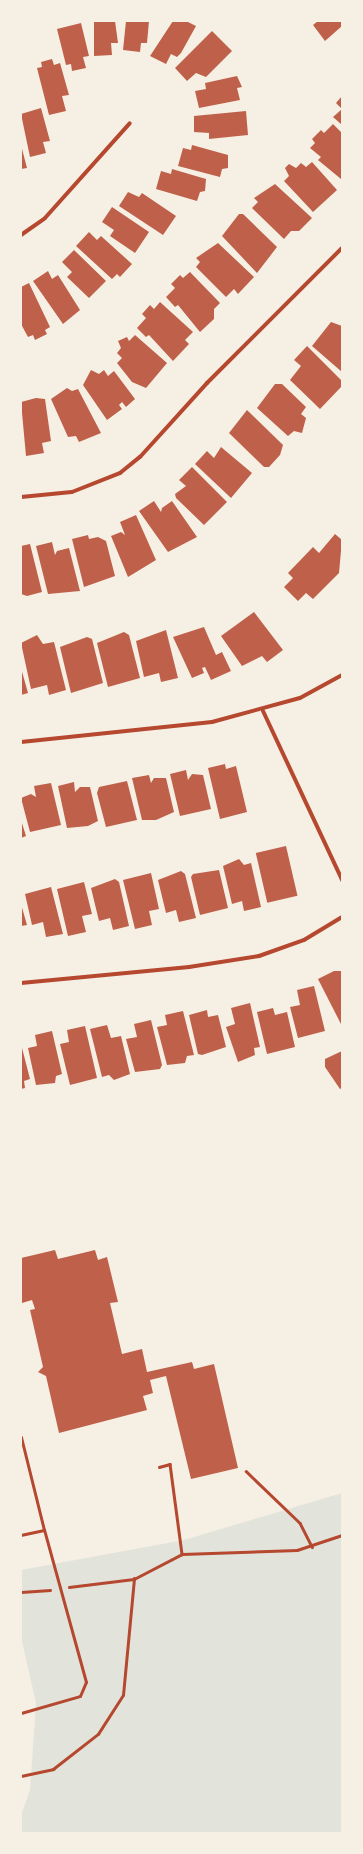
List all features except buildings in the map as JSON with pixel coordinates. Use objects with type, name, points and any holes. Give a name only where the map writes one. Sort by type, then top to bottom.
[{"type":"street","points":[[21,235],[45,218],[130,123]]},
{"type":"street","points":[[21,497],[72,492],[120,473],[140,457],[208,382],[342,248]]},
{"type":"street","points":[[21,742],[212,722],[263,711],[300,698],[342,675]]},
{"type":"street","points":[[263,711],[342,880]]},
{"type":"street","points":[[21,983],[189,967],[259,956],[304,940],[342,917]]},
{"type":"lane","points":[[21,1436],[58,1589],[86,1682],[80,1696],[21,1713]]},
{"type":"lane","points":[[21,1535],[44,1530]]},
{"type":"path","points":[[159,1467],[170,1464],[182,1554]]},
{"type":"path","points":[[246,1470],[300,1523],[312,1547]]},
{"type":"path","points":[[21,1592],[58,1589],[134,1578],[182,1554],[312,1547],[342,1535]]},
{"type":"path","points":[[21,1776],[53,1769],[98,1734],[123,1695],[134,1578]]},
{"type":"shaded area","points":[[342,1493],[342,1833],[21,1833],[21,1815],[30,1790],[36,1703],[21,1637],[21,1570],[184,1540]]}]
